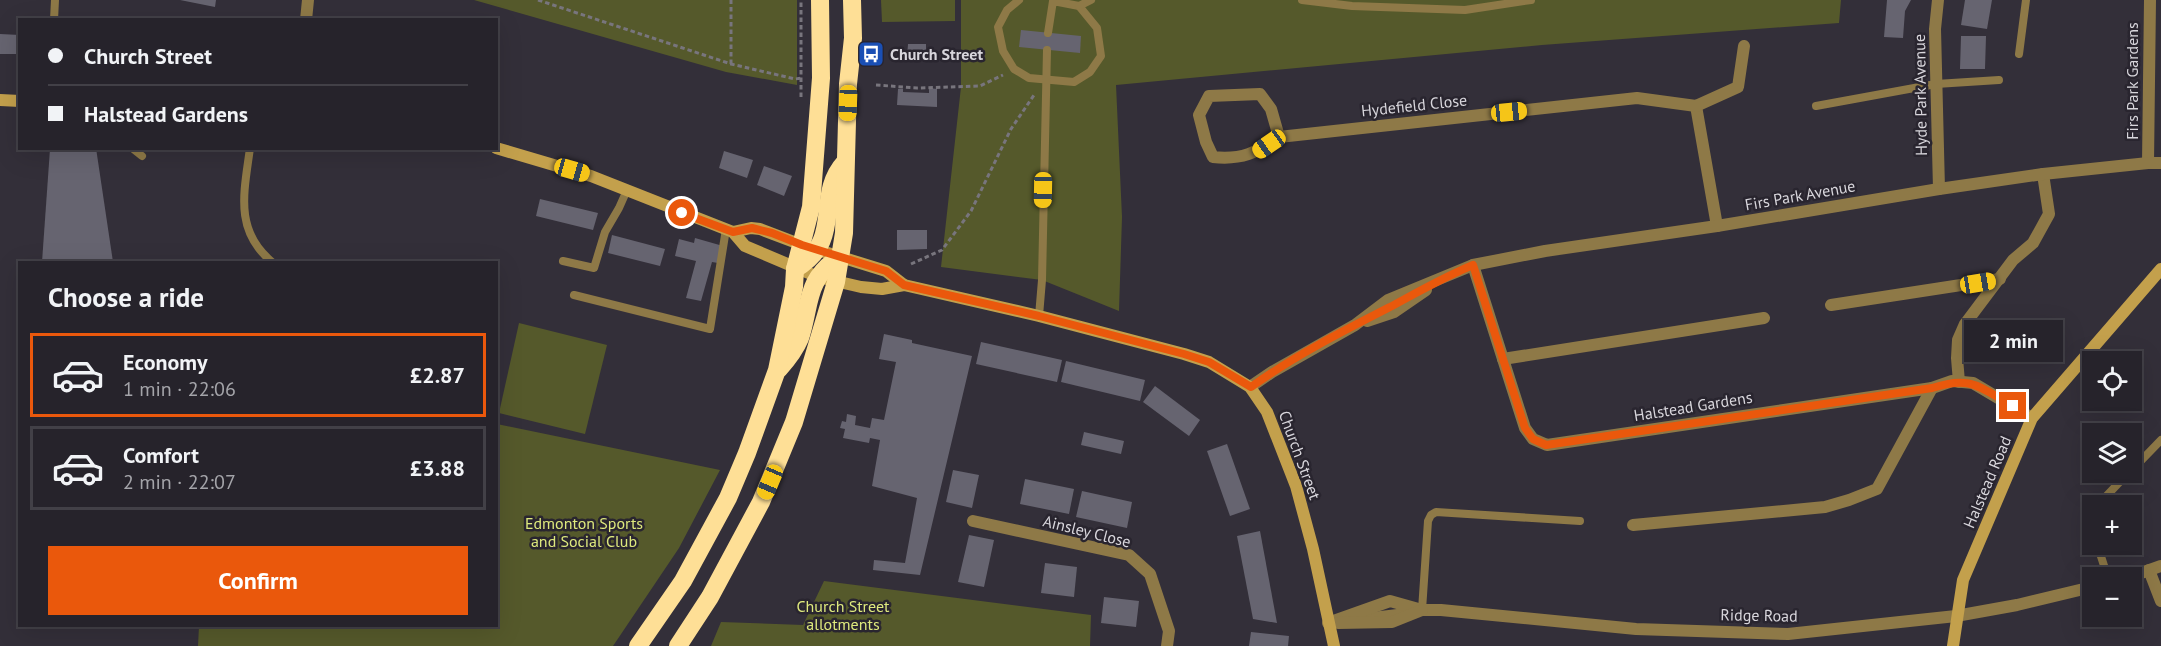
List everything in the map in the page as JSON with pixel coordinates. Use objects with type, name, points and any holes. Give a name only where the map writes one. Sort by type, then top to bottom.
[{"type":"highway","points":[[810,247],[820,78],[820,0]]},
{"type":"highway","points":[[678,646],[710,597],[761,502],[794,422],[836,282],[844,233],[847,185],[845,162],[848,84],[853,38],[852,0]]},
{"type":"highway","points":[[638,646],[683,581],[718,518],[747,453],[777,370],[794,286],[795,269],[810,247],[825,231],[832,182],[837,171],[845,162]]},
{"type":"highway","points":[[777,370],[789,357],[799,339],[812,286],[818,277],[840,257]]},
{"type":"main road","points":[[0,100],[18,101]]},
{"type":"main road","name":"Church Street","points":[[498,149],[591,176],[627,190],[729,231],[745,246],[818,277],[882,289],[904,285],[1039,316],[1209,362],[1251,387],[1267,412],[1296,486],[1313,549],[1334,646]]},
{"type":"main road","name":"Church Street","points":[[729,231],[760,229],[886,271],[904,285]]},
{"type":"main road","name":"Halstead Road","points":[[1953,646],[1963,580],[2032,418],[2161,269]]},
{"type":"street","points":[[306,18],[308,0]]},
{"type":"street","name":"Hyde Park Avenue","points":[[1938,0],[1935,29],[1939,189]]},
{"type":"street","name":"Firs Park Gardens","points":[[2150,0],[2155,163]]},
{"type":"street","points":[[1717,226],[1696,106],[1738,87],[1744,46]]},
{"type":"street","name":"Hydefield Close","points":[[1279,137],[1271,109],[1260,94],[1209,96],[1200,115],[1206,142],[1213,157],[1232,159],[1259,151],[1279,137],[1637,98],[1696,106]]},
{"type":"street","name":"Firs Park Avenue","points":[[1251,387],[1272,372],[1355,325],[1394,312],[1447,276],[1473,265],[1545,251],[1717,226],[1939,189],[2043,174],[2155,163]]},
{"type":"street","points":[[2032,418],[1973,383],[1959,382],[1957,358],[1958,340],[1965,324],[2013,260],[2033,243],[2049,214],[2043,174]]},
{"type":"street","name":"Halstead Gardens","points":[[1473,265],[1525,428],[1533,439],[1546,445],[1932,388],[1952,381],[1959,382]]},
{"type":"street","points":[[1831,305],[2000,279]]},
{"type":"street","points":[[1503,359],[1764,318]]},
{"type":"street","points":[[1633,525],[1825,507],[1877,489],[1932,388]]},
{"type":"street","name":"Ainsley Close","points":[[973,521],[1129,555],[1150,574],[1168,631],[1167,646]]},
{"type":"street","points":[[2155,568],[2161,601]]},
{"type":"street","name":"Ridge Road","points":[[1328,623],[1390,601],[1422,610],[1787,640],[1956,616],[2017,605],[2082,589]]},
{"type":"street","name":"Ridge Road","points":[[1328,623],[1392,621],[1422,610]]},
{"type":"lane","points":[[54,18],[55,0]]},
{"type":"lane","points":[[1019,0],[1008,10],[998,27],[1003,51],[1014,69],[1029,78],[1074,82],[1090,72],[1101,56],[1097,28],[1079,6]]},
{"type":"lane","points":[[1048,33],[1050,0],[1079,6],[1091,0]]},
{"type":"lane","points":[[1302,0],[1352,6],[1415,4],[1465,10],[1531,0]]},
{"type":"lane","points":[[2019,54],[2026,0]]},
{"type":"lane","points":[[1039,316],[1042,280],[1047,50]]},
{"type":"lane","points":[[1816,106],[1936,84],[2000,80]]},
{"type":"lane","points":[[134,150],[142,156]]},
{"type":"lane","points":[[250,150],[245,186],[245,224],[259,251],[271,261]]},
{"type":"lane","points":[[563,261],[594,268],[605,232],[620,208],[627,190]]},
{"type":"lane","points":[[574,295],[710,329],[729,231]]},
{"type":"lane","points":[[2142,459],[2161,440]]},
{"type":"lane","points":[[2107,495],[2119,483]]},
{"type":"lane","points":[[1422,610],[1428,521],[1436,512],[1580,521]]},
{"type":"path","points":[[538,0],[731,64],[795,79],[802,78]]},
{"type":"path","points":[[731,0],[731,64]]},
{"type":"path","points":[[801,0],[801,101]]},
{"type":"path","points":[[876,85],[917,88],[980,86],[1014,69]]},
{"type":"path","points":[[911,264],[942,250],[971,211],[1011,129],[1046,79]]},
{"type":"green space","points":[[474,0],[797,0],[797,85],[726,72]]},
{"type":"green space","points":[[881,0],[955,0],[955,21],[882,22]]},
{"type":"green space","points":[[961,0],[1841,0],[1839,23],[1542,45],[1116,85],[1122,217],[1119,311],[1042,280],[941,267],[961,87]]},
{"type":"green space","points":[[519,323],[607,345],[585,434],[499,413]]},
{"type":"green space","name":"Edmonton Sports and Social Club","points":[[498,424],[720,470],[679,548],[613,646],[198,646],[199,627],[498,627]]},
{"type":"green space","name":"Church Street allotments","points":[[824,581],[1091,615],[1090,646],[711,646],[721,622],[803,625]]},
{"type":"building","points":[[180,0],[216,0],[215,7]]},
{"type":"building","points":[[1887,0],[1911,0],[1905,11],[1903,38],[1884,37]]},
{"type":"building","points":[[1965,0],[1992,0],[1987,29],[1961,25]]},
{"type":"building","points":[[1021,30],[1081,36],[1080,53],[1019,47]]},
{"type":"building","points":[[0,34],[18,35],[18,54],[0,54]]},
{"type":"building","points":[[1961,36],[1986,36],[1985,69],[1960,69]]},
{"type":"building","points":[[908,44],[926,44],[926,58],[907,58]]},
{"type":"building","points":[[929,88],[937,89],[937,107],[897,105],[898,89],[903,89],[903,92],[929,93]]},
{"type":"building","points":[[50,150],[96,150],[113,261],[42,261]]},
{"type":"building","points":[[724,151],[753,160],[747,178],[719,168]]},
{"type":"building","points":[[764,166],[792,176],[784,196],[757,185]]},
{"type":"building","points":[[540,199],[598,213],[593,230],[536,216]]},
{"type":"building","points":[[897,230],[927,230],[927,249],[897,250]]},
{"type":"building","points":[[612,235],[665,249],[660,266],[608,253]]},
{"type":"building","points":[[695,238],[723,246],[718,263],[712,262],[701,301],[686,298],[696,261],[675,256],[679,239],[694,243]]},
{"type":"building","points":[[884,334],[912,340],[912,343],[972,356],[920,575],[873,570],[874,560],[905,563],[917,498],[872,486],[880,440],[870,438],[869,443],[843,438],[845,429],[840,428],[842,421],[846,422],[847,414],[856,416],[855,425],[870,428],[872,418],[884,420],[896,362],[879,359]]},
{"type":"building","points":[[981,342],[1062,360],[1057,382],[976,364]]},
{"type":"building","points":[[1066,361],[1145,380],[1140,401],[1061,382]]},
{"type":"building","points":[[1155,386],[1200,420],[1189,436],[1143,402]]},
{"type":"building","points":[[1084,432],[1124,441],[1121,454],[1081,445]]},
{"type":"building","points":[[1227,444],[1250,509],[1230,516],[1207,451]]},
{"type":"building","points":[[953,470],[979,475],[972,508],[946,502]]},
{"type":"building","points":[[1025,479],[1074,489],[1069,514],[1020,504]]},
{"type":"building","points":[[1082,491],[1132,502],[1127,528],[1076,517]]},
{"type":"building","points":[[1260,531],[1277,623],[1253,619],[1237,536]]},
{"type":"building","points":[[969,535],[994,540],[984,587],[958,582]]},
{"type":"building","points":[[1045,563],[1077,567],[1074,597],[1041,593]]},
{"type":"building","points":[[1104,597],[1139,601],[1136,627],[1101,623]]},
{"type":"building","points":[[1251,632],[1289,636],[1288,646],[1249,646]]},
{"type":"place","name":"Church Street","points":[[871,54]]},
{"type":"route","points":[[682,213],[733,232],[752,228],[760,229],[802,245],[886,271],[904,285],[1039,316],[1184,354],[1209,362],[1251,387],[1272,372],[1355,325],[1447,276],[1473,265],[1525,428],[1533,439],[1546,445],[1932,388],[1952,381],[1973,383],[2013,406]]}]
